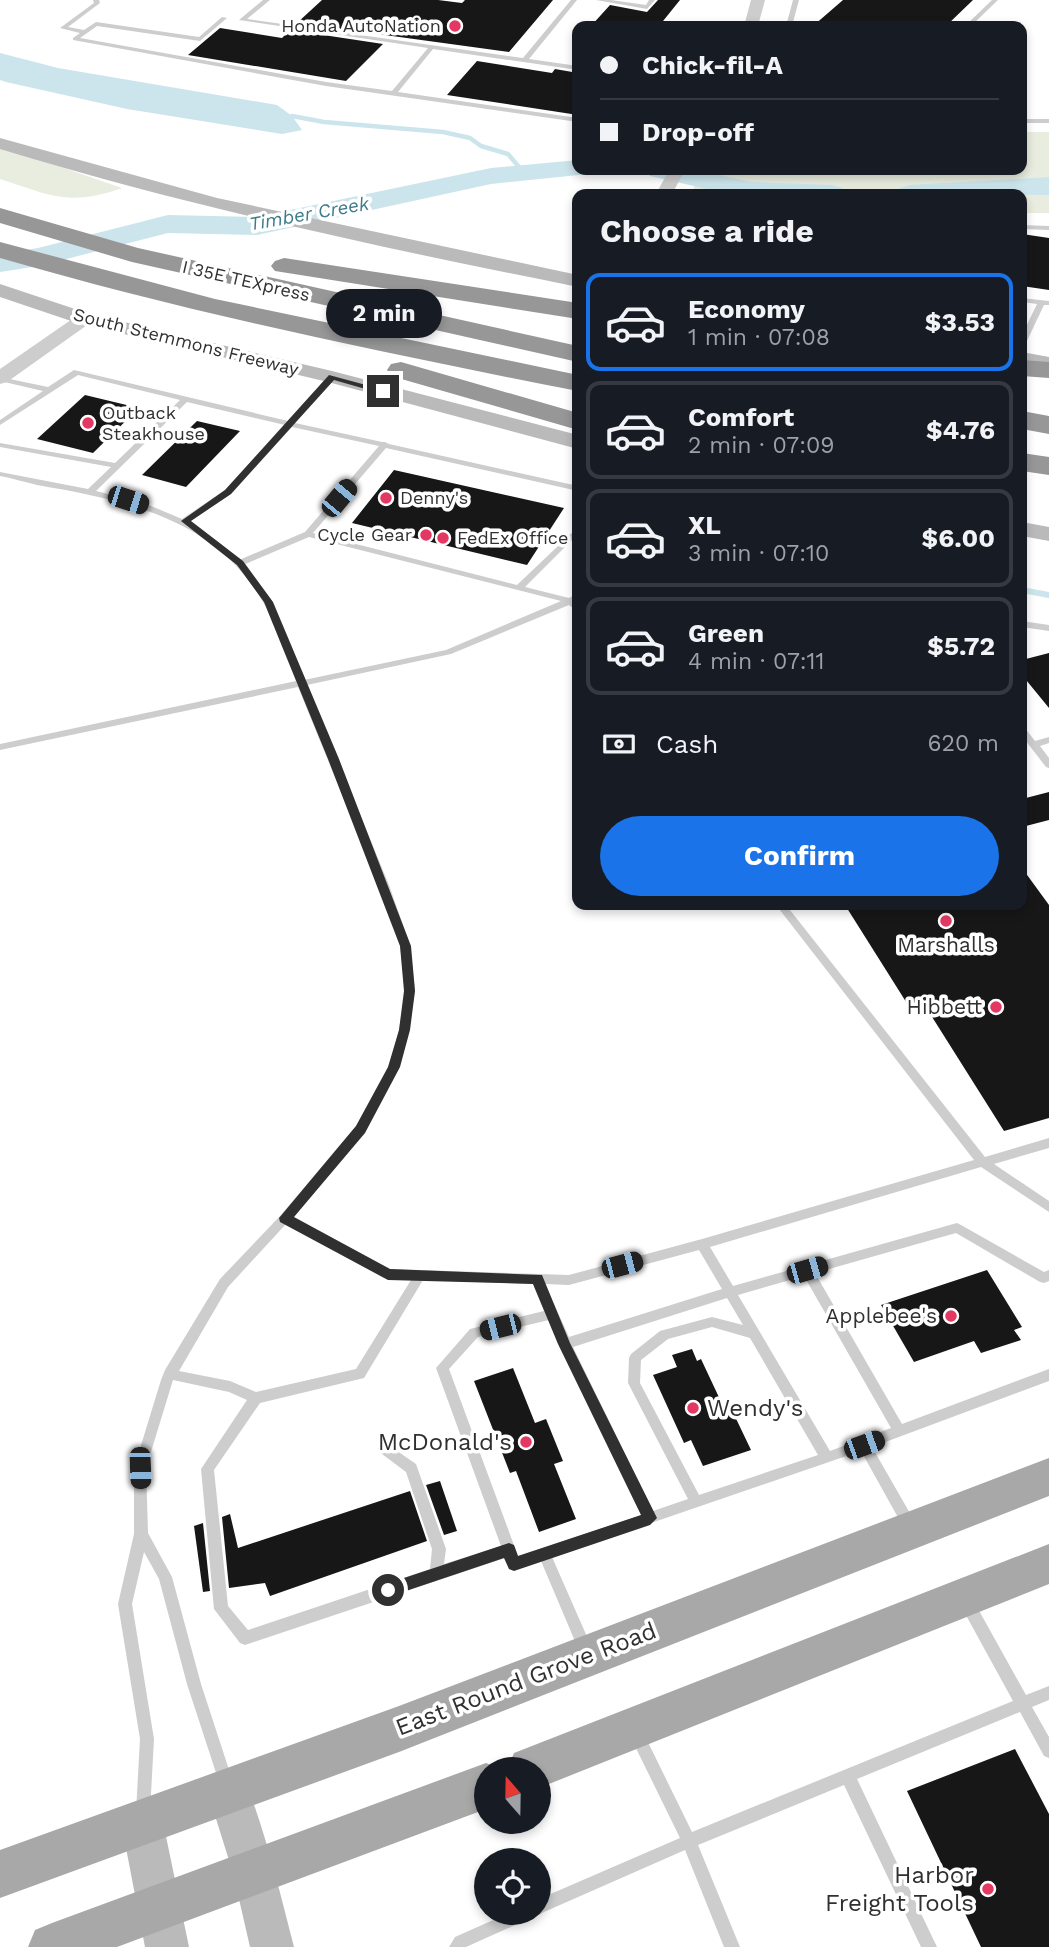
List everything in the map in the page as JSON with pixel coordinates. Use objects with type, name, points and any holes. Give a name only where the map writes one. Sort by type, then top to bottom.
[{"type":"highway","points":[[0,197],[217,255],[383,294],[572,334]]},
{"type":"highway","name":"I 35E TEXpress","points":[[0,215],[132,254],[572,353]]},
{"type":"highway","name":"South Stemmons Freeway","points":[[0,250],[90,277],[355,337],[572,381]]},
{"type":"highway","points":[[132,254],[572,380]]},
{"type":"highway","points":[[217,255],[572,310]]},
{"type":"highway","points":[[90,277],[572,420]]},
{"type":"highway","points":[[1027,368],[1049,370]]},
{"type":"highway","points":[[1027,412],[1049,416]]},
{"type":"highway","points":[[1027,421],[1049,425]]},
{"type":"highway","points":[[1027,439],[1049,442]]},
{"type":"highway","points":[[1027,463],[1049,467]]},
{"type":"main road","points":[[0,143],[121,180],[293,223],[572,280]]},
{"type":"main road","name":"South Stemmons Freeway","points":[[1,290],[84,319],[332,377],[572,440]]},
{"type":"main road","points":[[1027,359],[1049,363]]},
{"type":"main road","points":[[1027,529],[1049,534]]},
{"type":"main road","name":"East Round Grove Road","points":[[0,1874],[399,1729],[1049,1477]]},
{"type":"main road","points":[[551,1761],[1049,1564]]},
{"type":"main road","points":[[228,1790],[254,1873],[272,1947]]},
{"type":"main road","points":[[52,1947],[162,1926],[254,1873],[474,1790]]},
{"type":"main road","points":[[142,1822],[162,1926]]},
{"type":"street","points":[[752,21],[758,0]]},
{"type":"street","points":[[0,379],[84,319]]},
{"type":"lane","points":[[85,32],[63,28],[97,3],[96,0]]},
{"type":"lane","points":[[267,0],[242,20],[572,67]]},
{"type":"lane","points":[[525,60],[574,0]]},
{"type":"lane","points":[[599,0],[647,7],[652,0]]},
{"type":"lane","points":[[790,21],[796,0]]},
{"type":"lane","points":[[973,21],[995,0]]},
{"type":"lane","points":[[224,19],[200,39],[96,24],[75,39],[326,84],[572,119]]},
{"type":"lane","points":[[394,93],[431,48]]},
{"type":"lane","points":[[1027,121],[1049,121]]},
{"type":"lane","points":[[1027,227],[1049,228]]},
{"type":"lane","points":[[1027,301],[1045,303],[1027,334]]},
{"type":"lane","points":[[0,423],[77,372],[290,424],[572,488]]},
{"type":"lane","points":[[185,521],[228,492],[332,377]]},
{"type":"lane","points":[[0,379],[48,390]]},
{"type":"lane","points":[[91,491],[186,399]]},
{"type":"lane","points":[[240,563],[309,534],[385,444]]},
{"type":"lane","points":[[0,445],[116,466]]},
{"type":"lane","points":[[0,474],[91,491],[157,509],[185,521],[209,536],[240,563],[268,602],[303,684],[405,946],[410,991],[404,1030],[394,1067],[360,1129],[285,1218],[224,1283],[169,1374],[140,1468],[141,1534],[125,1604],[147,1739],[142,1822]]},
{"type":"lane","points":[[0,481],[18,477]]},
{"type":"lane","points":[[309,534],[519,588],[572,599]]},
{"type":"lane","points":[[519,588],[572,535]]},
{"type":"lane","points":[[0,747],[448,652],[572,600]]},
{"type":"lane","points":[[1027,625],[1049,628]]},
{"type":"lane","points":[[1027,737],[1049,765]]},
{"type":"lane","points":[[1033,745],[1049,740]]},
{"type":"lane","points":[[785,910],[982,1162],[1049,1206]]},
{"type":"lane","points":[[285,1218],[388,1274],[569,1280],[1049,1143]]},
{"type":"lane","points":[[564,1344],[730,1292],[957,1228],[1047,1278]]},
{"type":"lane","points":[[702,1244],[827,1458]]},
{"type":"lane","points":[[807,1270],[900,1432]]},
{"type":"lane","points":[[169,1374],[230,1387],[256,1398],[360,1374],[420,1275]]},
{"type":"lane","points":[[537,1279],[564,1344],[650,1518]]},
{"type":"lane","points":[[552,1314],[474,1333],[443,1368],[514,1564],[864,1445],[1049,1375]]},
{"type":"lane","points":[[696,1503],[634,1383],[635,1357],[664,1335],[712,1322],[755,1334]]},
{"type":"lane","points":[[256,1398],[207,1469],[221,1609],[245,1638],[509,1550]]},
{"type":"lane","points":[[864,1445],[911,1529]]},
{"type":"lane","points":[[387,1450],[411,1468],[439,1549],[436,1573]]},
{"type":"lane","points":[[141,1534],[165,1577],[194,1684],[228,1790]]},
{"type":"lane","points":[[544,1554],[588,1656]]},
{"type":"lane","points":[[964,1597],[1049,1751]]},
{"type":"lane","points":[[551,1902],[689,1840],[1024,1706],[1049,1693]]},
{"type":"lane","points":[[634,1730],[689,1840],[732,1947]]},
{"type":"lane","points":[[847,1775],[929,1947]]},
{"type":"lane","points":[[457,1947],[460,1942],[499,1925]]},
{"type":"shaded area","points":[[1027,132],[1049,132],[1049,213],[1027,213],[1027,189],[693,189],[700,175],[1027,175]]},
{"type":"shaded area","points":[[0,146],[122,188],[104,194],[73,198],[47,194],[0,179]]},
{"type":"water","points":[[0,53],[58,68],[277,105],[292,116],[302,130],[282,134],[127,109],[6,82],[0,80]]},
{"type":"building","name":"Honda AutoNation","points":[[322,0],[438,0],[462,3],[465,0],[553,0],[509,52],[297,23]]},
{"type":"building","points":[[658,0],[680,0],[663,21],[596,21],[610,5],[647,12]]},
{"type":"building","points":[[843,0],[973,0],[951,21],[819,21]]},
{"type":"building","points":[[220,28],[282,38],[290,30],[383,44],[346,81],[188,55]]},
{"type":"building","points":[[477,61],[552,73],[555,69],[572,72],[572,114],[447,95]]},
{"type":"building","points":[[1027,235],[1049,238],[1049,290],[1027,287]]},
{"type":"building","name":"Outback Steakhouse","points":[[85,395],[139,408],[93,453],[37,439]]},
{"type":"building","points":[[197,421],[240,431],[186,487],[142,475]]},
{"type":"building","points":[[394,470],[564,508],[527,565],[352,523]]},
{"type":"building","points":[[1049,653],[1049,708],[1027,681],[1027,659]]},
{"type":"building","points":[[1049,792],[1049,820],[1027,826],[1027,798]]},
{"type":"building","points":[[1027,875],[1049,905],[1049,1118],[1004,1131],[922,1001],[908,1005],[848,910],[1027,910]]},
{"type":"building","name":"Applebee's","points":[[987,1270],[1022,1327],[1014,1330],[1021,1340],[981,1353],[974,1341],[914,1362],[881,1305]]},
{"type":"building","name":"Wendy's","points":[[692,1349],[697,1361],[701,1359],[724,1408],[730,1406],[751,1450],[703,1466],[691,1440],[684,1443],[653,1375],[677,1367],[672,1355]]},
{"type":"building","name":"McDonald's","points":[[513,1368],[535,1423],[546,1419],[563,1461],[554,1464],[576,1519],[539,1532],[516,1471],[510,1473],[474,1381]]},
{"type":"building","points":[[440,1481],[457,1531],[444,1535],[426,1485]]},
{"type":"building","points":[[410,1491],[427,1541],[270,1596],[265,1583],[229,1588],[222,1517],[230,1514],[238,1548]]},
{"type":"building","points":[[203,1523],[210,1591],[203,1592],[194,1526]]},
{"type":"building","points":[[1015,1749],[1049,1814],[1049,1947],[981,1947],[907,1791]]},
{"type":"waterway","points":[[292,116],[324,122],[443,132],[470,138],[481,146],[508,154],[524,173]]},
{"type":"waterway","name":"Timber Creek","points":[[0,263],[39,257],[168,224],[257,226],[491,176],[572,169]]},
{"type":"waterway","name":"Timber Creek","points":[[682,175],[743,189]]},
{"type":"waterway","name":"Timber Creek","points":[[997,189],[1049,186]]},
{"type":"waterway","points":[[1027,591],[1049,595]]},
{"type":"place","name":"Honda AutoNation","points":[[455,26]]},
{"type":"place","name":"Outback Steakhouse","points":[[88,423]]},
{"type":"place","name":"Denny's","points":[[386,498]]},
{"type":"place","name":"Cycle Gear","points":[[426,535]]},
{"type":"place","name":"FedEx Office","points":[[443,538]]},
{"type":"place","name":"Marshalls","points":[[946,921]]},
{"type":"place","name":"Hibbett","points":[[996,1007]]},
{"type":"place","name":"Applebee's","points":[[951,1316]]},
{"type":"place","name":"Wendy's","points":[[693,1408]]},
{"type":"place","name":"McDonald's","points":[[526,1442]]},
{"type":"place","name":"Harbor Freight Tools","points":[[988,1889]]},
{"type":"route","points":[[383,391],[332,377],[228,492],[185,521],[209,536],[240,563],[255,580],[268,602],[334,759],[405,946],[410,991],[404,1030],[394,1067],[360,1129],[285,1218],[388,1274],[537,1279],[564,1344],[650,1518],[514,1564],[509,1550],[388,1590]]}]
